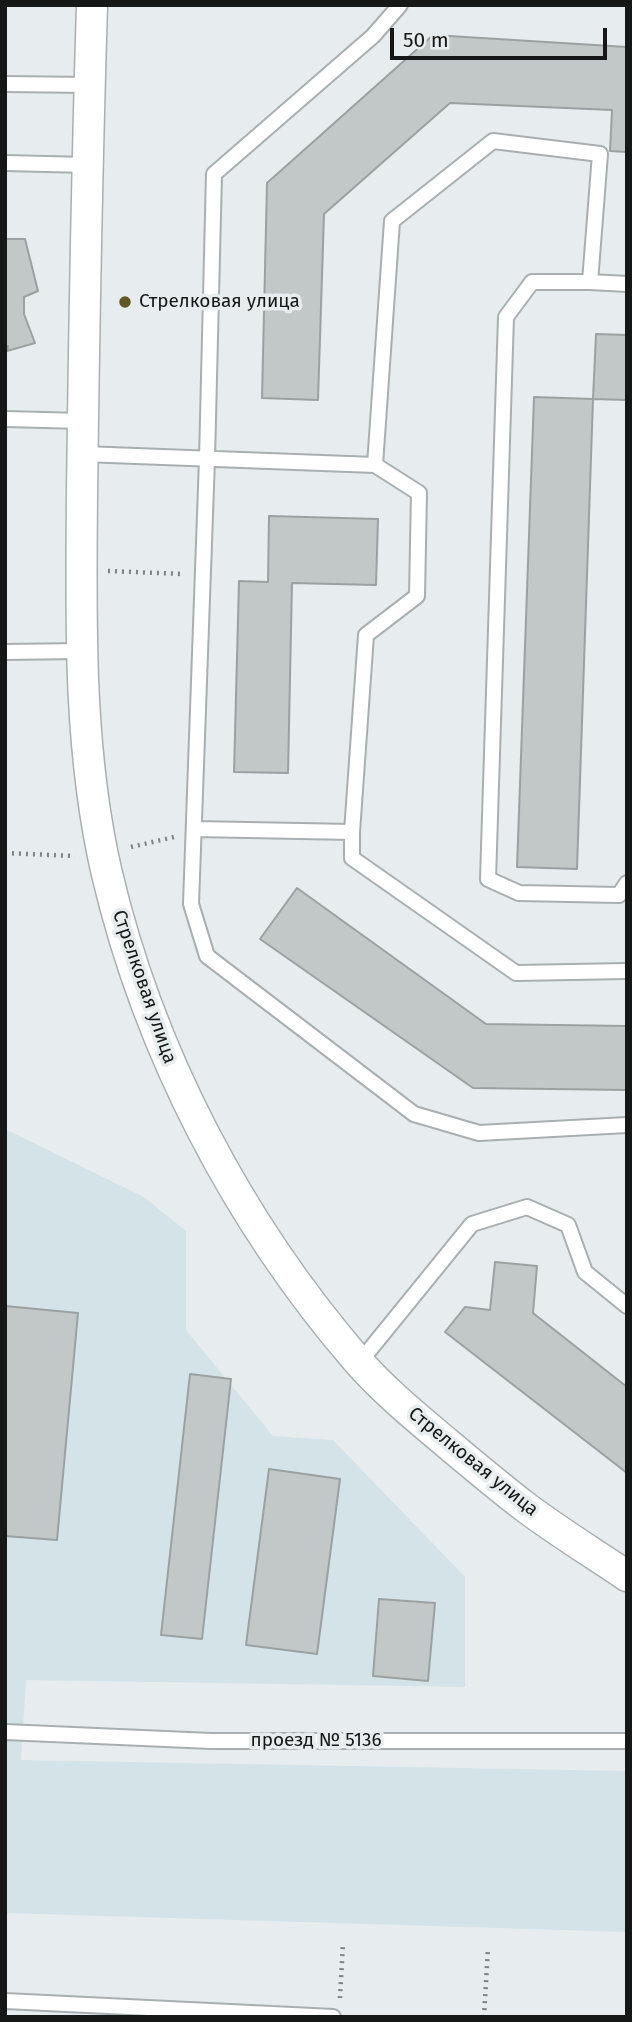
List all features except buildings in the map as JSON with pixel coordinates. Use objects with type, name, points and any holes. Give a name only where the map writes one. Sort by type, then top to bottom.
[{"type":"street","name":"Стрелковая улица","points":[[92,5],[87,165],[81,651],[91,784],[103,853],[131,960],[178,1081],[245,1208],[301,1289],[359,1363],[421,1422],[525,1507],[627,1576]]},
{"type":"lane","points":[[400,5],[373,36],[214,174],[191,904],[207,956],[414,1114],[479,1133],[627,1125]]},
{"type":"lane","points":[[5,84],[90,85]]},
{"type":"lane","points":[[375,465],[391,221],[493,141],[600,155],[590,282]]},
{"type":"lane","points":[[5,163],[87,165]]},
{"type":"lane","points":[[627,284],[531,282],[506,317],[488,879],[519,893],[619,895],[627,883]]},
{"type":"lane","points":[[5,419],[83,421]]},
{"type":"lane","points":[[83,454],[375,465],[419,493],[417,596],[366,635],[352,858],[516,973],[627,971]]},
{"type":"lane","points":[[5,652],[81,651]]},
{"type":"lane","points":[[195,829],[352,832]]},
{"type":"lane","points":[[359,1363],[472,1224],[527,1207],[568,1225],[586,1272],[627,1306]]},
{"type":"lane","name":"проезд № 5136","points":[[5,1732],[211,1741],[627,1741]]},
{"type":"lane","points":[[5,2001],[336,2011]]},
{"type":"path","points":[[107,571],[203,575]]},
{"type":"path","points":[[5,853],[72,856],[103,853],[169,839],[195,829]]},
{"type":"path","points":[[336,2011],[343,1943]]},
{"type":"path","points":[[484,2017],[488,1948]]},
{"type":"shaded area","points":[[5,1129],[144,1197],[186,1231],[186,1330],[273,1436],[333,1440],[465,1577],[465,1687],[26,1680],[21,1760],[627,1771],[627,1932],[5,1913]]},
{"type":"place","name":"Стрелковая улица","points":[[125,302]]}]
